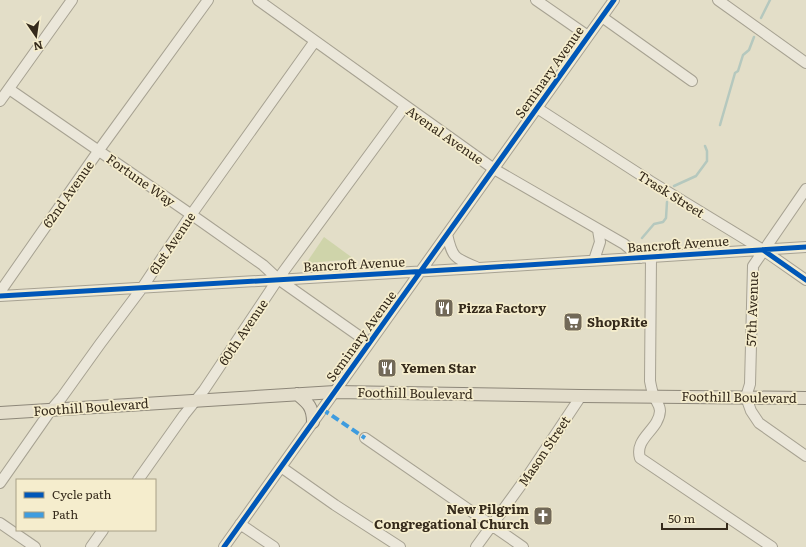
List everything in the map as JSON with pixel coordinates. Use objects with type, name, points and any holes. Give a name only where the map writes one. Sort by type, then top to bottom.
[{"type":"main road","name":"Foothill Boulevard","points":[[0,413],[335,392],[806,398]]},
{"type":"main road","points":[[297,394],[307,402],[311,408],[313,413],[313,422]]},
{"type":"street","points":[[0,101],[72,0]]},
{"type":"street","name":"62nd Avenue","points":[[0,292],[99,150],[208,0]]},
{"type":"street","name":"Avenal Avenue","points":[[258,0],[494,169],[646,257]]},
{"type":"street","points":[[536,0],[588,36]]},
{"type":"street","name":"Seminary Avenue","points":[[224,547],[614,0]]},
{"type":"street","points":[[718,0],[806,64]]},
{"type":"street","points":[[602,17],[692,81]]},
{"type":"street","name":"61st Avenue","points":[[0,483],[50,410],[62,397],[142,288],[191,215],[314,41]]},
{"type":"street","name":"Fortune Way","points":[[9,89],[99,150],[262,265],[278,279],[369,343]]},
{"type":"street","name":"60th Avenue","points":[[139,479],[184,415],[196,401],[278,279],[405,106]]},
{"type":"street","name":"Trask Street","points":[[537,108],[650,181],[763,250],[806,280]]},
{"type":"street","name":"57th Avenue","points":[[746,397],[750,384],[753,266],[806,189]]},
{"type":"street","points":[[594,260],[600,242],[598,230]]},
{"type":"street","points":[[447,234],[453,256],[461,261],[480,268]]},
{"type":"street","name":"Bancroft Avenue","points":[[0,296],[806,247]]},
{"type":"street","points":[[646,257],[650,381],[654,396],[660,406],[660,412],[658,420],[640,445],[638,451],[640,458],[772,547]]},
{"type":"street","name":"Mason Street","points":[[476,547],[529,474],[581,396]]},
{"type":"street","points":[[746,397],[751,411],[759,423],[806,456]]},
{"type":"street","points":[[365,438],[523,547]]},
{"type":"street","points":[[281,467],[335,505],[400,547]]},
{"type":"street","points":[[0,523],[35,547]]},
{"type":"street","points":[[240,524],[274,547]]},
{"type":"street","points":[[91,547],[102,531]]},
{"type":"green space","points":[[324,237],[354,259],[308,263],[307,262]]},
{"type":"waterway","points":[[761,18],[770,0]]},
{"type":"waterway","points":[[720,125],[735,73],[738,71],[743,55],[749,50],[754,37]]},
{"type":"waterway","points":[[674,186],[696,176],[707,161],[707,151],[705,146]]},
{"type":"waterway","points":[[642,238],[654,224],[663,222],[666,218],[667,202]]},
{"type":"marked path","points":[[322,409],[365,438]]},
{"type":"cycle path","points":[[224,547],[614,0]]},
{"type":"cycle path","points":[[0,296],[806,247]]},
{"type":"cycle path","points":[[763,250],[806,280]]},
{"type":"place","name":"Pizza Factory","points":[[444,308]]},
{"type":"place","name":"ShopRite","points":[[573,322]]},
{"type":"place","name":"Yemen Star","points":[[387,368]]},
{"type":"place","name":"New Pilgrim Congregational Church","points":[[543,516]]}]
